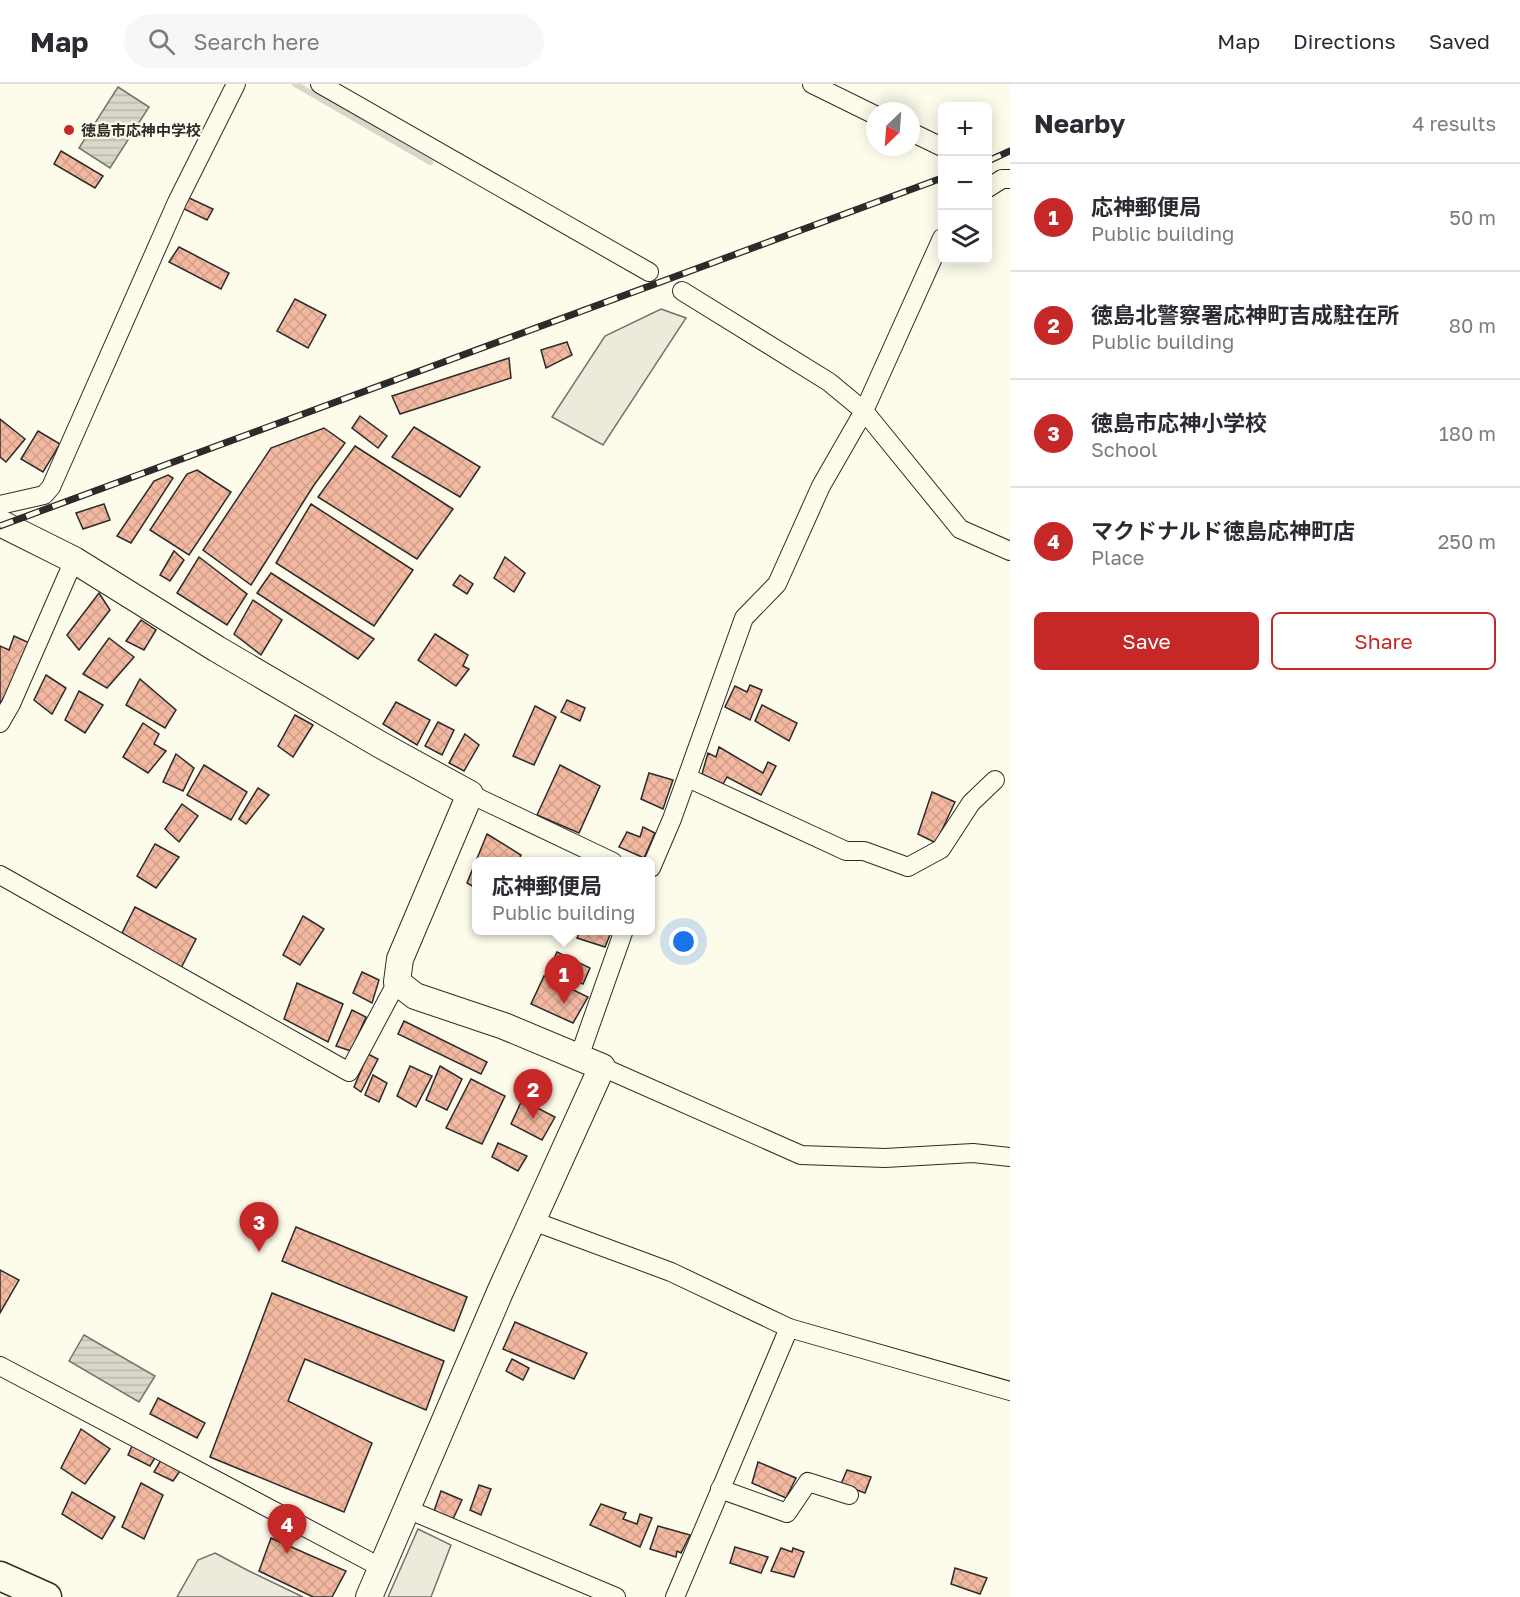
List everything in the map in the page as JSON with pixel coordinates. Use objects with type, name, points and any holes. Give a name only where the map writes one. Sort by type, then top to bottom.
[{"type":"main road","points":[[0,1576],[48,1597]]},
{"type":"street","points":[[0,505],[44,495],[51,487],[177,202],[236,84]]},
{"type":"street","points":[[320,84],[649,272]]},
{"type":"street","points":[[812,84],[866,110]]},
{"type":"street","points":[[920,136],[938,145]]},
{"type":"street","points":[[992,185],[1002,178],[1010,179]]},
{"type":"street","points":[[655,858],[687,778],[744,618],[777,584],[821,486],[864,411],[938,247]]},
{"type":"street","points":[[682,291],[829,382],[864,411],[960,529],[1010,551]]},
{"type":"street","points":[[0,523],[74,560],[217,649],[379,744],[470,794],[604,857]]},
{"type":"street","points":[[0,723],[11,704],[74,560]]},
{"type":"street","points":[[687,778],[846,851],[864,851],[908,867],[941,849],[971,803],[995,780]]},
{"type":"street","points":[[0,875],[349,1072],[397,982],[400,959],[470,794]]},
{"type":"street","points":[[369,1597],[500,1292],[533,1221],[590,1062],[623,935]]},
{"type":"street","points":[[397,982],[415,996],[504,1026],[676,1098],[801,1155],[885,1158],[973,1153],[1010,1157]]},
{"type":"street","points":[[533,1221],[671,1272],[789,1328],[1010,1392]]},
{"type":"street","points":[[675,1597],[789,1328]]},
{"type":"street","points":[[0,1366],[382,1568]]},
{"type":"street","points":[[720,1489],[787,1513],[808,1482],[849,1495]]},
{"type":"street","points":[[407,1509],[616,1597]]},
{"type":"shaded area","points":[[118,87],[149,107],[110,168],[79,148]]},
{"type":"shaded area","points":[[661,309],[686,318],[603,445],[552,417],[605,336]]},
{"type":"shaded area","points":[[84,1335],[155,1376],[139,1402],[69,1361]]},
{"type":"shaded area","points":[[418,1529],[451,1545],[431,1597],[388,1597]]},
{"type":"shaded area","points":[[215,1553],[303,1597],[177,1597],[198,1560]]},
{"type":"building","points":[[61,151],[103,176],[95,188],[54,164]]},
{"type":"building","points":[[187,197],[213,209],[207,220],[182,208]]},
{"type":"building","points":[[179,247],[229,273],[221,289],[169,262]]},
{"type":"building","points":[[295,299],[326,315],[308,348],[277,331]]},
{"type":"building","points":[[567,342],[572,355],[546,368],[541,350]]},
{"type":"building","points":[[509,358],[511,378],[400,414],[392,396]]},
{"type":"building","points":[[360,416],[387,436],[378,448],[352,428]]},
{"type":"building","points":[[0,419],[25,439],[6,462],[0,457]]},
{"type":"building","points":[[414,427],[480,467],[460,497],[392,457]]},
{"type":"building","points":[[324,428],[345,443],[314,485],[251,585],[203,550],[271,448]]},
{"type":"building","points":[[38,431],[60,444],[43,472],[21,459]]},
{"type":"building","points":[[355,446],[453,509],[417,559],[318,497]]},
{"type":"building","points":[[197,470],[231,492],[189,555],[150,530],[187,474]]},
{"type":"building","points":[[168,475],[173,478],[131,543],[117,536],[154,481]]},
{"type":"building","points":[[104,504],[110,520],[83,529],[76,513]]},
{"type":"building","points":[[311,504],[413,570],[374,626],[276,563]]},
{"type":"building","points":[[174,551],[184,560],[170,581],[160,575]]},
{"type":"building","points":[[199,557],[247,594],[227,625],[177,593]]},
{"type":"building","points":[[505,557],[525,573],[514,592],[494,578]]},
{"type":"building","points":[[271,573],[374,639],[358,659],[257,593]]},
{"type":"building","points":[[460,575],[473,584],[467,594],[453,585]]},
{"type":"building","points":[[99,593],[110,610],[79,650],[67,635]]},
{"type":"building","points":[[253,600],[282,620],[261,655],[234,634]]},
{"type":"building","points":[[141,620],[156,630],[144,650],[126,641]]},
{"type":"building","points":[[435,634],[468,655],[463,666],[469,669],[456,686],[418,660]]},
{"type":"building","points":[[14,636],[34,645],[0,704],[0,646],[9,650]]},
{"type":"building","points":[[109,638],[134,657],[107,688],[83,674]]},
{"type":"building","points":[[46,675],[66,688],[52,714],[34,700]]},
{"type":"building","points":[[140,679],[176,710],[165,728],[126,705]]},
{"type":"building","points":[[750,685],[762,690],[750,720],[725,707],[735,686],[747,692]]},
{"type":"building","points":[[79,691],[103,705],[85,733],[65,720]]},
{"type":"building","points":[[567,700],[585,708],[580,721],[561,712]]},
{"type":"building","points":[[396,702],[430,720],[417,745],[383,724]]},
{"type":"building","points":[[762,705],[797,723],[789,741],[755,721]]},
{"type":"building","points":[[535,706],[556,717],[534,765],[513,756]]},
{"type":"building","points":[[295,715],[313,725],[293,757],[278,746]]},
{"type":"building","points":[[438,722],[454,730],[442,755],[425,746]]},
{"type":"building","points":[[143,723],[159,734],[154,744],[166,751],[148,773],[123,757]]},
{"type":"building","points":[[465,734],[479,745],[464,771],[449,763]]},
{"type":"building","points":[[719,747],[763,773],[768,762],[776,766],[761,795],[727,777],[723,784],[702,774],[708,753],[716,757]]},
{"type":"building","points":[[176,754],[194,768],[183,791],[163,782]]},
{"type":"building","points":[[204,765],[247,792],[231,820],[187,795]]},
{"type":"building","points":[[560,765],[600,786],[579,833],[537,815]]},
{"type":"building","points":[[649,773],[673,780],[663,809],[641,799]]},
{"type":"building","points":[[258,788],[269,795],[246,824],[239,819]]},
{"type":"building","points":[[932,792],[955,802],[936,843],[918,834]]},
{"type":"building","points":[[182,804],[198,816],[179,842],[165,829]]},
{"type":"building","points":[[643,827],[655,833],[644,857],[619,847],[627,832],[640,837]]},
{"type":"building","points":[[487,834],[521,855],[520,857],[478,857]]},
{"type":"building","points":[[155,844],[179,857],[156,888],[137,876]]},
{"type":"building","points":[[472,871],[472,886],[467,883]]},
{"type":"building","points":[[135,907],[196,939],[181,968],[122,933]]},
{"type":"building","points":[[303,916],[324,929],[300,965],[283,955]]},
{"type":"building","points":[[578,935],[610,935],[605,947],[577,938]]},
{"type":"building","points":[[557,952],[590,968],[583,984],[549,969]]},
{"type":"building","points":[[362,972],[379,980],[372,1003],[353,993]]},
{"type":"building","points":[[544,976],[588,997],[573,1023],[531,1004]]},
{"type":"building","points":[[297,983],[343,1004],[328,1042],[284,1019]]},
{"type":"building","points":[[352,1010],[366,1017],[351,1051],[336,1046]]},
{"type":"building","points":[[404,1021],[487,1062],[481,1074],[398,1034]]},
{"type":"building","points":[[368,1054],[378,1059],[361,1092],[354,1087]]},
{"type":"building","points":[[410,1066],[432,1076],[416,1107],[397,1096]]},
{"type":"building","points":[[440,1066],[462,1079],[447,1110],[426,1100]]},
{"type":"building","points":[[373,1075],[387,1083],[379,1102],[365,1095]]},
{"type":"building","points":[[471,1079],[505,1096],[482,1144],[446,1128]]},
{"type":"building","points":[[522,1100],[555,1117],[542,1140],[511,1124]]},
{"type":"building","points":[[498,1143],[527,1156],[518,1171],[492,1157]]},
{"type":"building","points":[[296,1227],[467,1297],[454,1331],[282,1261]]},
{"type":"building","points":[[0,1270],[19,1280],[0,1313]]},
{"type":"building","points":[[272,1293],[444,1361],[426,1410],[305,1359],[288,1401],[372,1443],[344,1512],[210,1457]]},
{"type":"building","points":[[515,1322],[587,1353],[574,1379],[503,1349]]},
{"type":"building","points":[[512,1359],[529,1368],[523,1380],[506,1371]]},
{"type":"building","points":[[158,1398],[205,1423],[197,1438],[150,1414]]},
{"type":"building","points":[[81,1429],[110,1449],[85,1484],[61,1468]]},
{"type":"building","points":[[133,1444],[156,1456],[150,1466],[128,1455]]},
{"type":"building","points":[[161,1460],[180,1471],[173,1481],[154,1472]]},
{"type":"building","points":[[758,1462],[796,1478],[786,1498],[752,1483]]},
{"type":"building","points":[[847,1470],[871,1477],[865,1493],[841,1484]]},
{"type":"building","points":[[141,1483],[163,1495],[144,1539],[122,1527]]},
{"type":"building","points":[[479,1485],[491,1489],[481,1515],[470,1510]]},
{"type":"building","points":[[441,1491],[462,1500],[453,1519],[434,1511]]},
{"type":"building","points":[[72,1492],[115,1517],[102,1539],[62,1514]]},
{"type":"building","points":[[601,1504],[626,1513],[623,1519],[637,1524],[640,1514],[652,1518],[640,1547],[590,1525]]},
{"type":"building","points":[[658,1526],[690,1535],[681,1553],[677,1551],[676,1557],[650,1549]]},
{"type":"building","points":[[271,1538],[346,1571],[332,1597],[313,1597],[259,1571]]},
{"type":"building","points":[[735,1547],[768,1557],[761,1573],[730,1563]]},
{"type":"building","points":[[781,1548],[792,1552],[793,1548],[804,1552],[794,1577],[771,1571]]},
{"type":"building","points":[[955,1568],[987,1578],[980,1594],[951,1584]]},
{"type":"waterway","points":[[295,84],[430,162]]},
{"type":"railway","points":[[992,159],[1010,151]]},
{"type":"railway","points":[[0,526],[938,179]]},
{"type":"place","name":"徳島市応神中学校","points":[[69,130]]},
{"type":"place","name":"応神郵便局","points":[[564,1004]]},
{"type":"place","name":"徳島北警察署応神町吉成駐在所","points":[[533,1119]]},
{"type":"place","name":"徳島市応神小学校","points":[[259,1252]]},
{"type":"place","name":"マクドナルド徳島応神町店","points":[[287,1554]]}]
